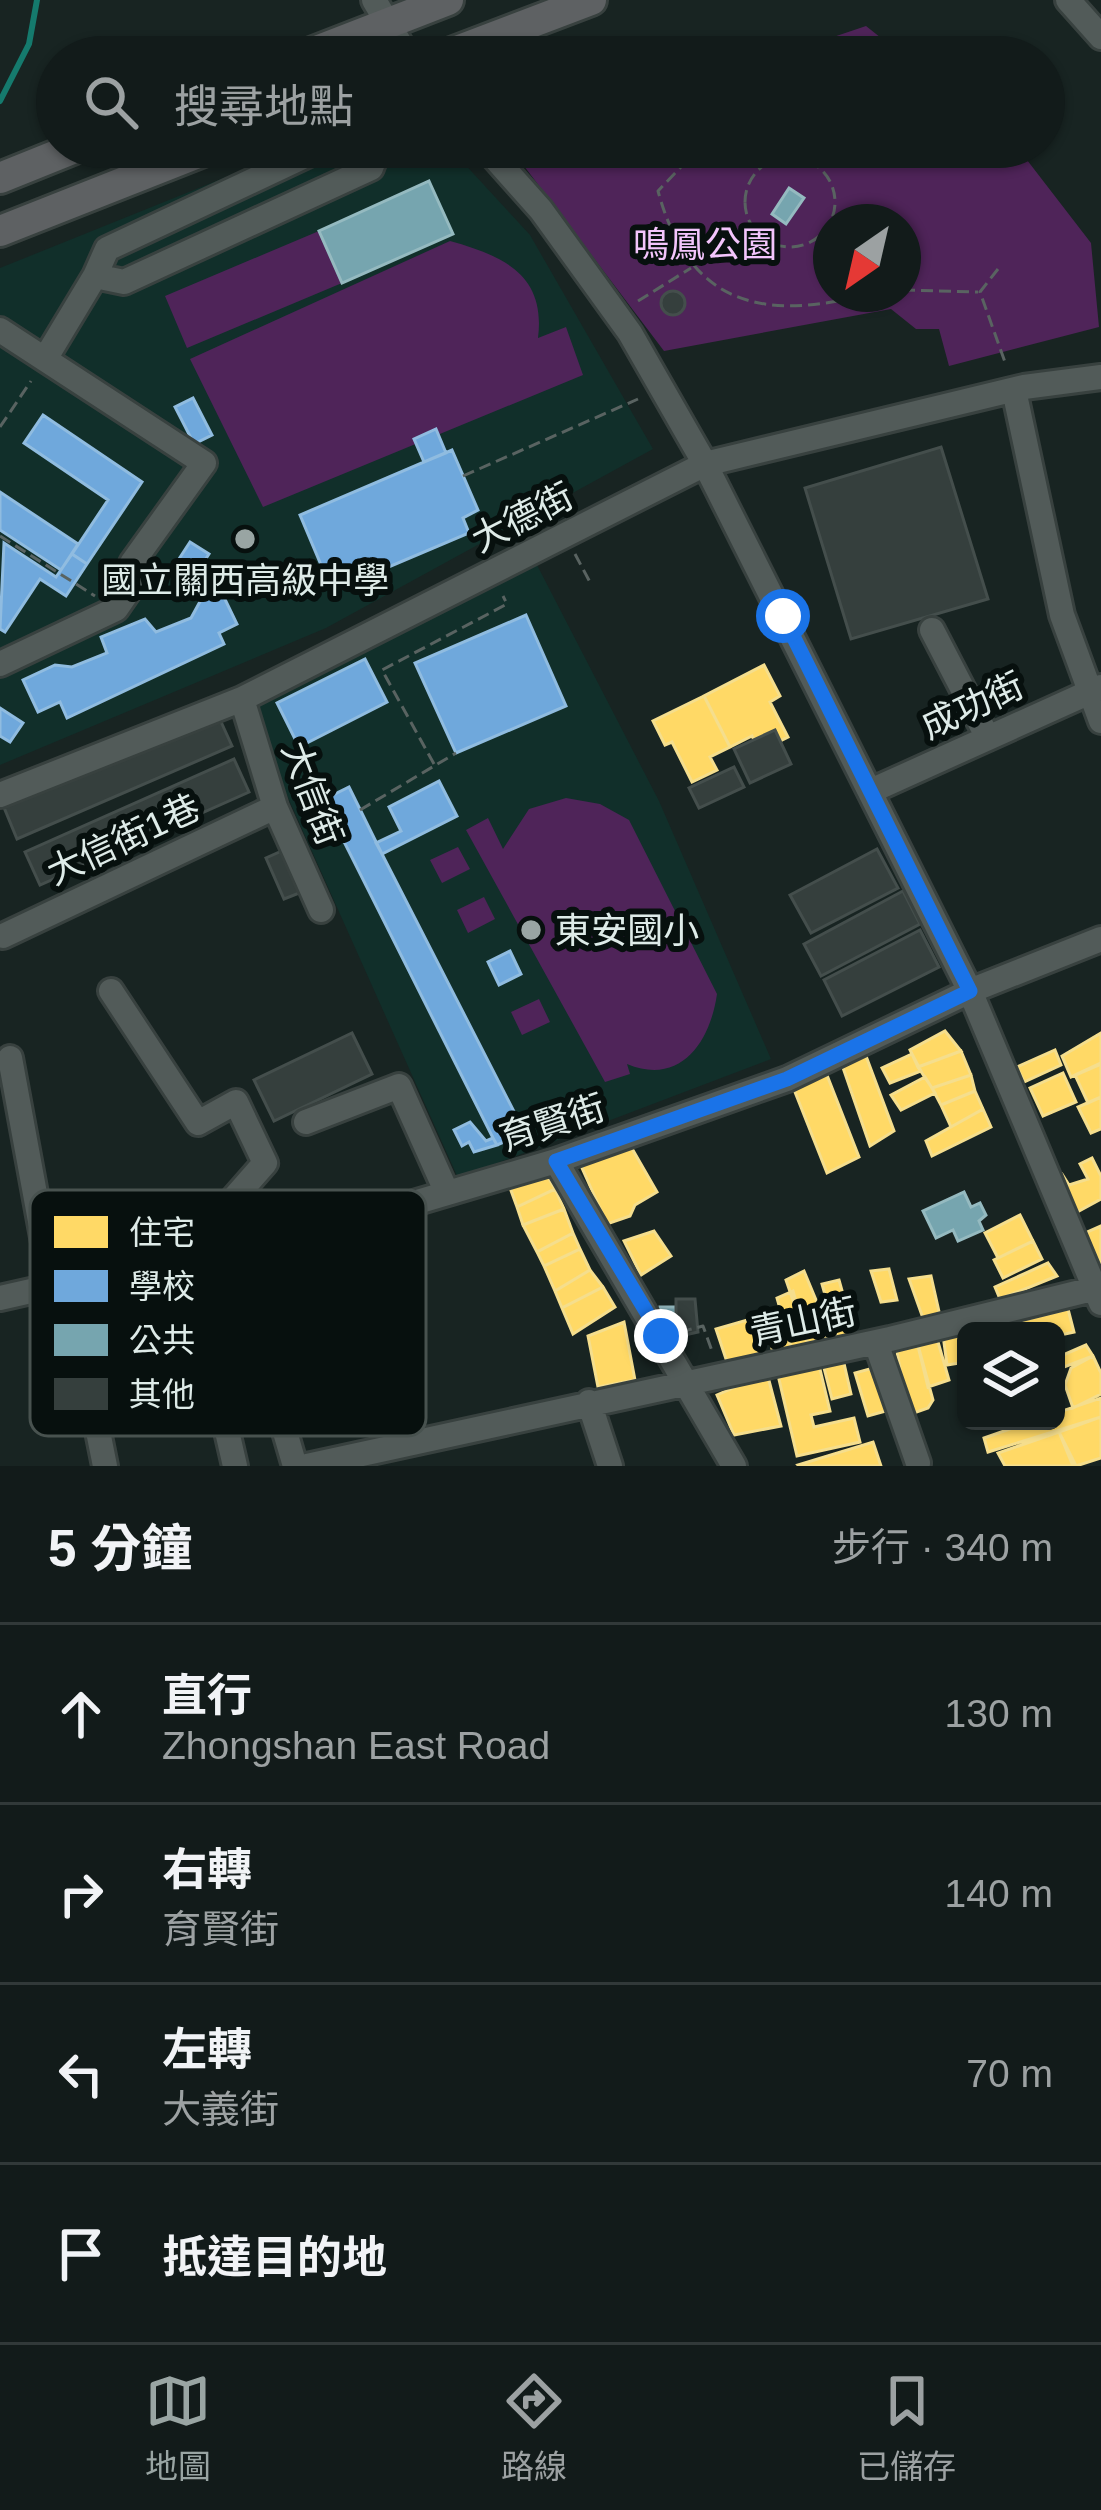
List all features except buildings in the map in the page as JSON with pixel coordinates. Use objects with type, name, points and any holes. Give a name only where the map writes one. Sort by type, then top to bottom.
[{"type":"main road","points":[[337,36],[380,11],[448,0]]},
{"type":"main road","points":[[496,36],[591,0]]},
{"type":"main road","points":[[0,178],[36,164]]},
{"type":"main road","points":[[0,232],[160,168]]},
{"type":"street","points":[[1068,0],[1101,37]]},
{"type":"street","points":[[45,359],[106,249],[279,168]]},
{"type":"street","points":[[95,276],[124,282],[370,168]]},
{"type":"street","points":[[503,168],[616,314],[705,464],[873,790],[970,991],[1099,1293]]},
{"type":"street","points":[[0,330],[204,464],[132,563],[143,570],[116,609],[0,664]]},
{"type":"street","name":"大德街","points":[[0,795],[242,699],[705,464],[1015,390],[1101,377]]},
{"type":"street","points":[[1015,390],[1062,615],[1094,690],[1101,721]]},
{"type":"street","points":[[932,630],[988,738]]},
{"type":"street","name":"成功街","points":[[873,790],[1094,690]]},
{"type":"street","name":"大信街","points":[[242,699],[275,807],[321,910]]},
{"type":"street","name":"大信街1巷","points":[[2,937],[275,807]]},
{"type":"street","name":"育賢街","points":[[426,1198],[556,1161],[787,1079],[970,991],[1098,948]]},
{"type":"street","points":[[111,991],[198,1123],[236,1102],[265,1162],[241,1190]]},
{"type":"street","points":[[10,1058],[39,1190]]},
{"type":"street","points":[[306,1122],[399,1086],[447,1193]]},
{"type":"street","points":[[556,1161],[734,1466]]},
{"type":"street","name":"育賢街","points":[[0,1298],[30,1291]]},
{"type":"street","name":"青山街","points":[[307,1466],[1099,1293]]},
{"type":"street","points":[[876,1342],[918,1463]]},
{"type":"street","points":[[590,1402],[610,1466]]},
{"type":"street","points":[[98,1436],[105,1466]]},
{"type":"street","points":[[228,1436],[235,1466]]},
{"type":"street","points":[[286,1436],[295,1466]]},
{"type":"path","points":[[680,168],[658,191],[668,230],[692,268],[756,306],[813,309]]},
{"type":"path","points":[[763,168],[749,182],[746,212],[762,238],[776,245],[806,245],[828,227],[834,214],[832,185],[818,168]]},
{"type":"path","points":[[616,314],[692,268]]},
{"type":"path","points":[[980,292],[998,269]]},
{"type":"path","points":[[921,290],[980,292]]},
{"type":"path","points":[[980,292],[1015,390]]},
{"type":"path","points":[[0,427],[45,359]]},
{"type":"path","points":[[463,476],[662,388]]},
{"type":"path","points":[[566,535],[590,584]]},
{"type":"path","points":[[0,536],[116,609]]},
{"type":"path","points":[[434,764],[382,670],[507,604],[491,573]]},
{"type":"path","points":[[360,810],[456,754]]},
{"type":"path","points":[[534,1109],[556,1161]]},
{"type":"path","points":[[661,1336],[703,1326],[722,1376]]},
{"type":"shaded area","name":"國立關西高級中學","points":[[249,168],[468,168],[530,235],[653,449],[326,628],[0,765],[0,268]]},
{"type":"shaded area","name":"東安國小","points":[[537,565],[659,801],[771,1059],[458,1178],[247,706]]},
{"type":"green space","points":[[866,26],[879,36],[836,36]]},
{"type":"green space","name":"鳴鳳公園","points":[[526,168],[1033,168],[1091,243],[1099,327],[949,366],[939,329],[916,329],[895,312],[921,312],[921,204],[813,204],[813,312],[875,312],[664,351]]},
{"type":"green space","points":[[319,231],[342,283],[187,348],[165,296]]},
{"type":"green space","points":[[450,241],[488,254],[517,271],[535,298],[538,338],[566,327],[583,375],[263,507],[190,359]]},
{"type":"green space","points":[[566,798],[600,804],[629,820],[717,994],[699,1043],[677,1064],[646,1069],[627,1064],[630,1074],[605,1082],[466,830],[488,818],[503,849],[529,809]]},
{"type":"green space","points":[[458,847],[470,869],[442,883],[430,860]]},
{"type":"green space","points":[[484,897],[495,919],[468,933],[457,910]]},
{"type":"green space","points":[[539,999],[550,1022],[522,1035],[511,1012]]},
{"type":"waterway","points":[[0,101],[29,44],[37,0]]},
{"type":"place","name":"國立關西高級中學","points":[[245,539]]},
{"type":"place","name":"東安國小","points":[[531,930]]},
{"type":"route","points":[[661,1336],[556,1161],[787,1079],[970,991],[783,616]]}]
